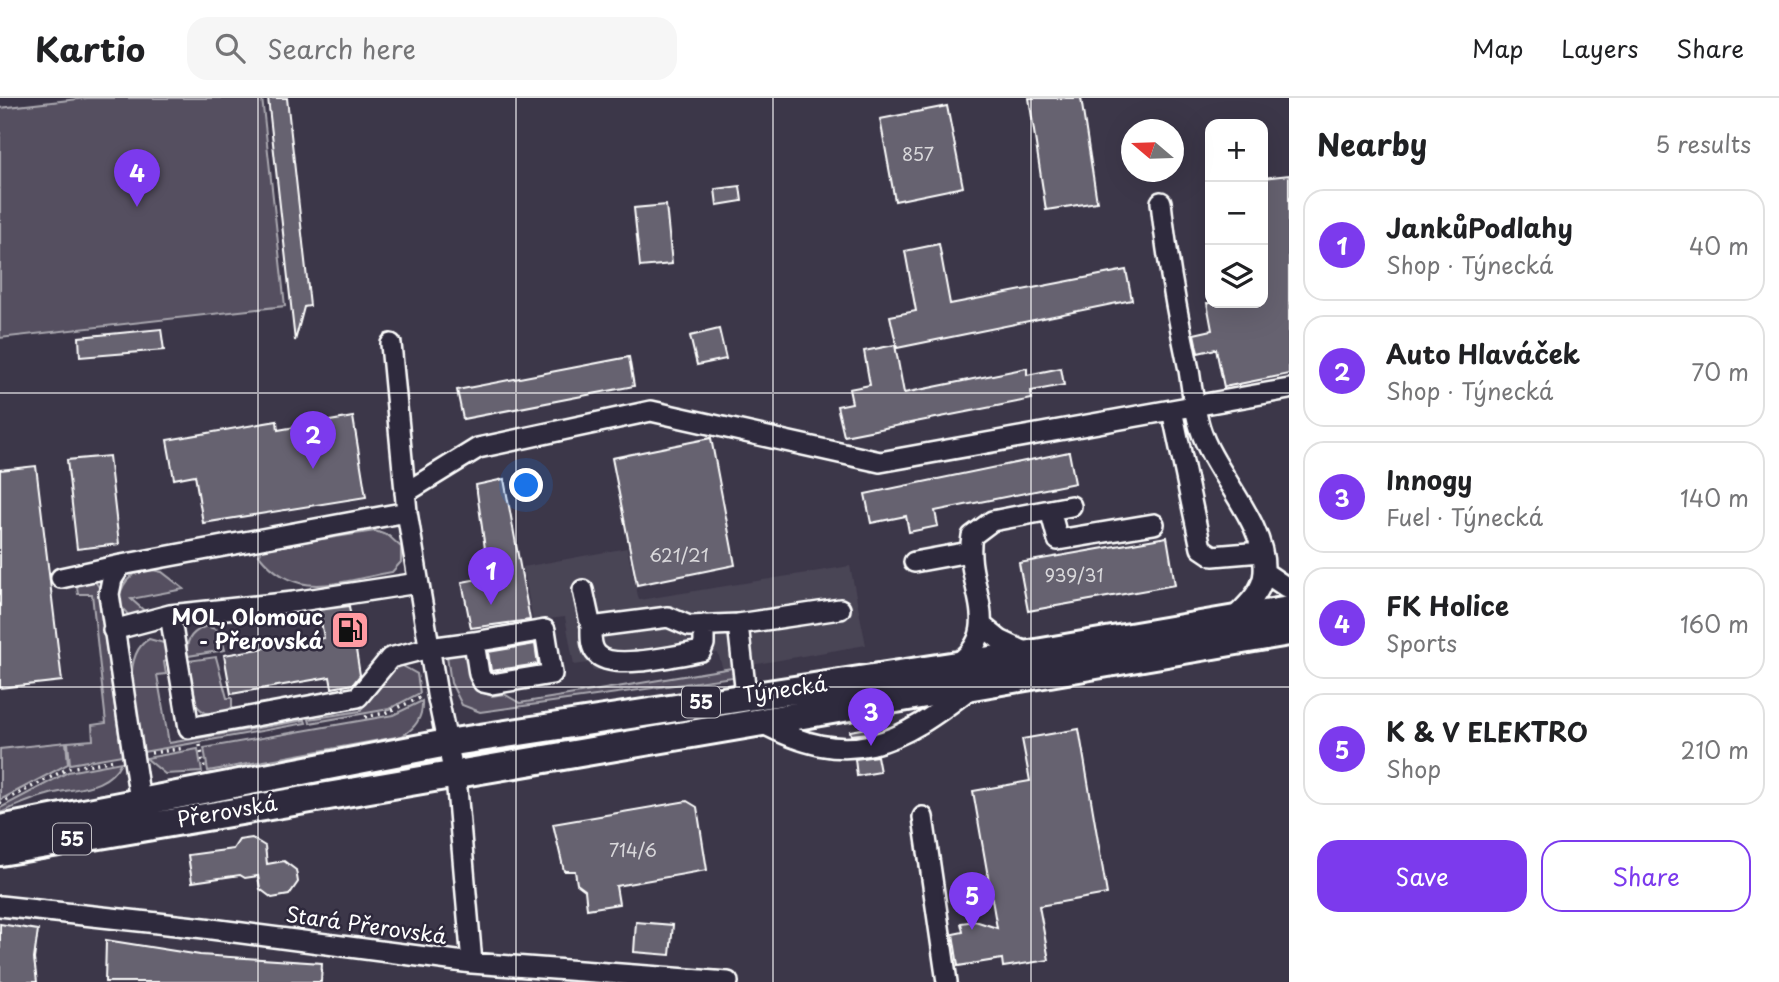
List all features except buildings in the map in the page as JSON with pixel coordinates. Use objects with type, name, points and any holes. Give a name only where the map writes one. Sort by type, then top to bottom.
[{"type":"main road","name":"Týnecká","points":[[447,743],[746,695],[1030,654],[1289,610]]},
{"type":"main road","name":"Týnecká","points":[[453,773],[1289,632]]},
{"type":"main road","name":"Přerovská","points":[[0,829],[447,743]]},
{"type":"main road","name":"Přerovská","points":[[0,852],[453,773]]},
{"type":"street","points":[[1161,202],[1169,277],[1200,427],[1212,456],[1251,522],[1265,572],[1254,597],[1232,620]]},
{"type":"street","points":[[391,344],[406,503],[429,648],[453,773],[472,963]]},
{"type":"street","points":[[61,578],[406,503],[478,448],[651,411],[880,462],[1289,390]]},
{"type":"street","points":[[1172,410],[1201,548],[1213,556],[1261,552]]},
{"type":"street","points":[[955,665],[972,651],[984,627],[969,552],[972,536],[992,521],[1071,506]]},
{"type":"street","points":[[1051,510],[1058,540],[1154,524]]},
{"type":"street","points":[[915,562],[969,552]]},
{"type":"street","points":[[121,565],[112,579],[109,594],[145,827]]},
{"type":"street","points":[[1265,572],[1289,589]]},
{"type":"street","points":[[113,630],[170,615],[293,602],[418,583]]},
{"type":"street","points":[[583,590],[591,627],[592,647],[598,656],[607,660],[645,660],[701,651],[704,644],[704,625]]},
{"type":"street","points":[[591,627],[668,617],[690,626],[738,624],[840,609]]},
{"type":"street","points":[[170,615],[189,728],[358,697],[390,659],[429,648],[474,642]]},
{"type":"street","points":[[738,624],[746,695]]},
{"type":"street","points":[[984,627],[1000,640],[1030,654]]},
{"type":"street","points":[[760,722],[819,745],[850,748],[884,743],[904,736],[928,721],[975,685]]},
{"type":"street","points":[[923,817],[947,982]]},
{"type":"street","name":"Stará Přerovská","points":[[0,906],[204,928],[472,963],[728,982]]},
{"type":"path","points":[[200,745],[205,771]]},
{"type":"path","points":[[0,803],[69,768],[122,759]]},
{"type":"shaded area","points":[[87,98],[262,98],[285,306],[0,338],[0,108]]},
{"type":"shaded area","points":[[375,531],[389,536],[401,547],[401,562],[392,572],[337,583],[304,584],[274,570],[259,555],[263,548]]},
{"type":"shaded area","points":[[627,548],[639,600],[850,566],[866,645],[723,670],[718,653],[593,671],[589,663],[574,665],[565,617],[533,621],[523,567]]},
{"type":"shaded area","points":[[148,569],[162,572],[184,589],[131,599],[148,614],[129,616],[119,604],[123,586],[136,573]]},
{"type":"shaded area","points":[[94,580],[101,590],[100,605],[122,755],[70,764],[68,742],[93,740],[92,725],[106,723],[92,594],[78,594],[77,587],[83,581]]},
{"type":"shaded area","points":[[207,626],[220,631],[225,650],[188,656],[187,645],[191,637]]},
{"type":"shaded area","points":[[149,639],[164,643],[169,660],[164,662],[166,674],[157,675],[169,743],[305,720],[306,723],[143,752],[134,708],[132,675],[134,660]]},
{"type":"shaded area","points":[[466,652],[476,690],[492,696],[504,694],[520,703],[732,668],[733,677],[480,712],[462,705],[451,683],[447,656]]},
{"type":"shaded area","points":[[216,657],[227,698],[232,698],[232,707],[219,715],[205,712],[197,706],[188,661]]},
{"type":"shaded area","points":[[401,665],[417,674],[420,693],[389,709],[310,723],[309,719],[360,711],[389,670]]},
{"type":"shaded area","points":[[422,701],[418,722],[402,736],[208,771],[204,748],[393,715]]},
{"type":"shaded area","points":[[66,742],[68,764],[0,800],[0,749]]},
{"type":"shaded area","points":[[198,749],[202,772],[165,774],[146,758]]},
{"type":"shaded area","points":[[121,762],[115,771],[99,783],[57,792],[0,813],[0,808],[68,772]]},
{"type":"place","name":"FK Holice","points":[[137,207]]},
{"type":"place","name":"Auto Hlaváček","points":[[313,469]]},
{"type":"place","name":"JankůPodlahy","points":[[491,605]]},
{"type":"place","name":"MOL, Olomouc - Přerovská","points":[[350,630]]},
{"type":"place","name":"Innogy","points":[[871,746]]},
{"type":"place","name":"K & V ELEKTRO","points":[[972,930]]}]
